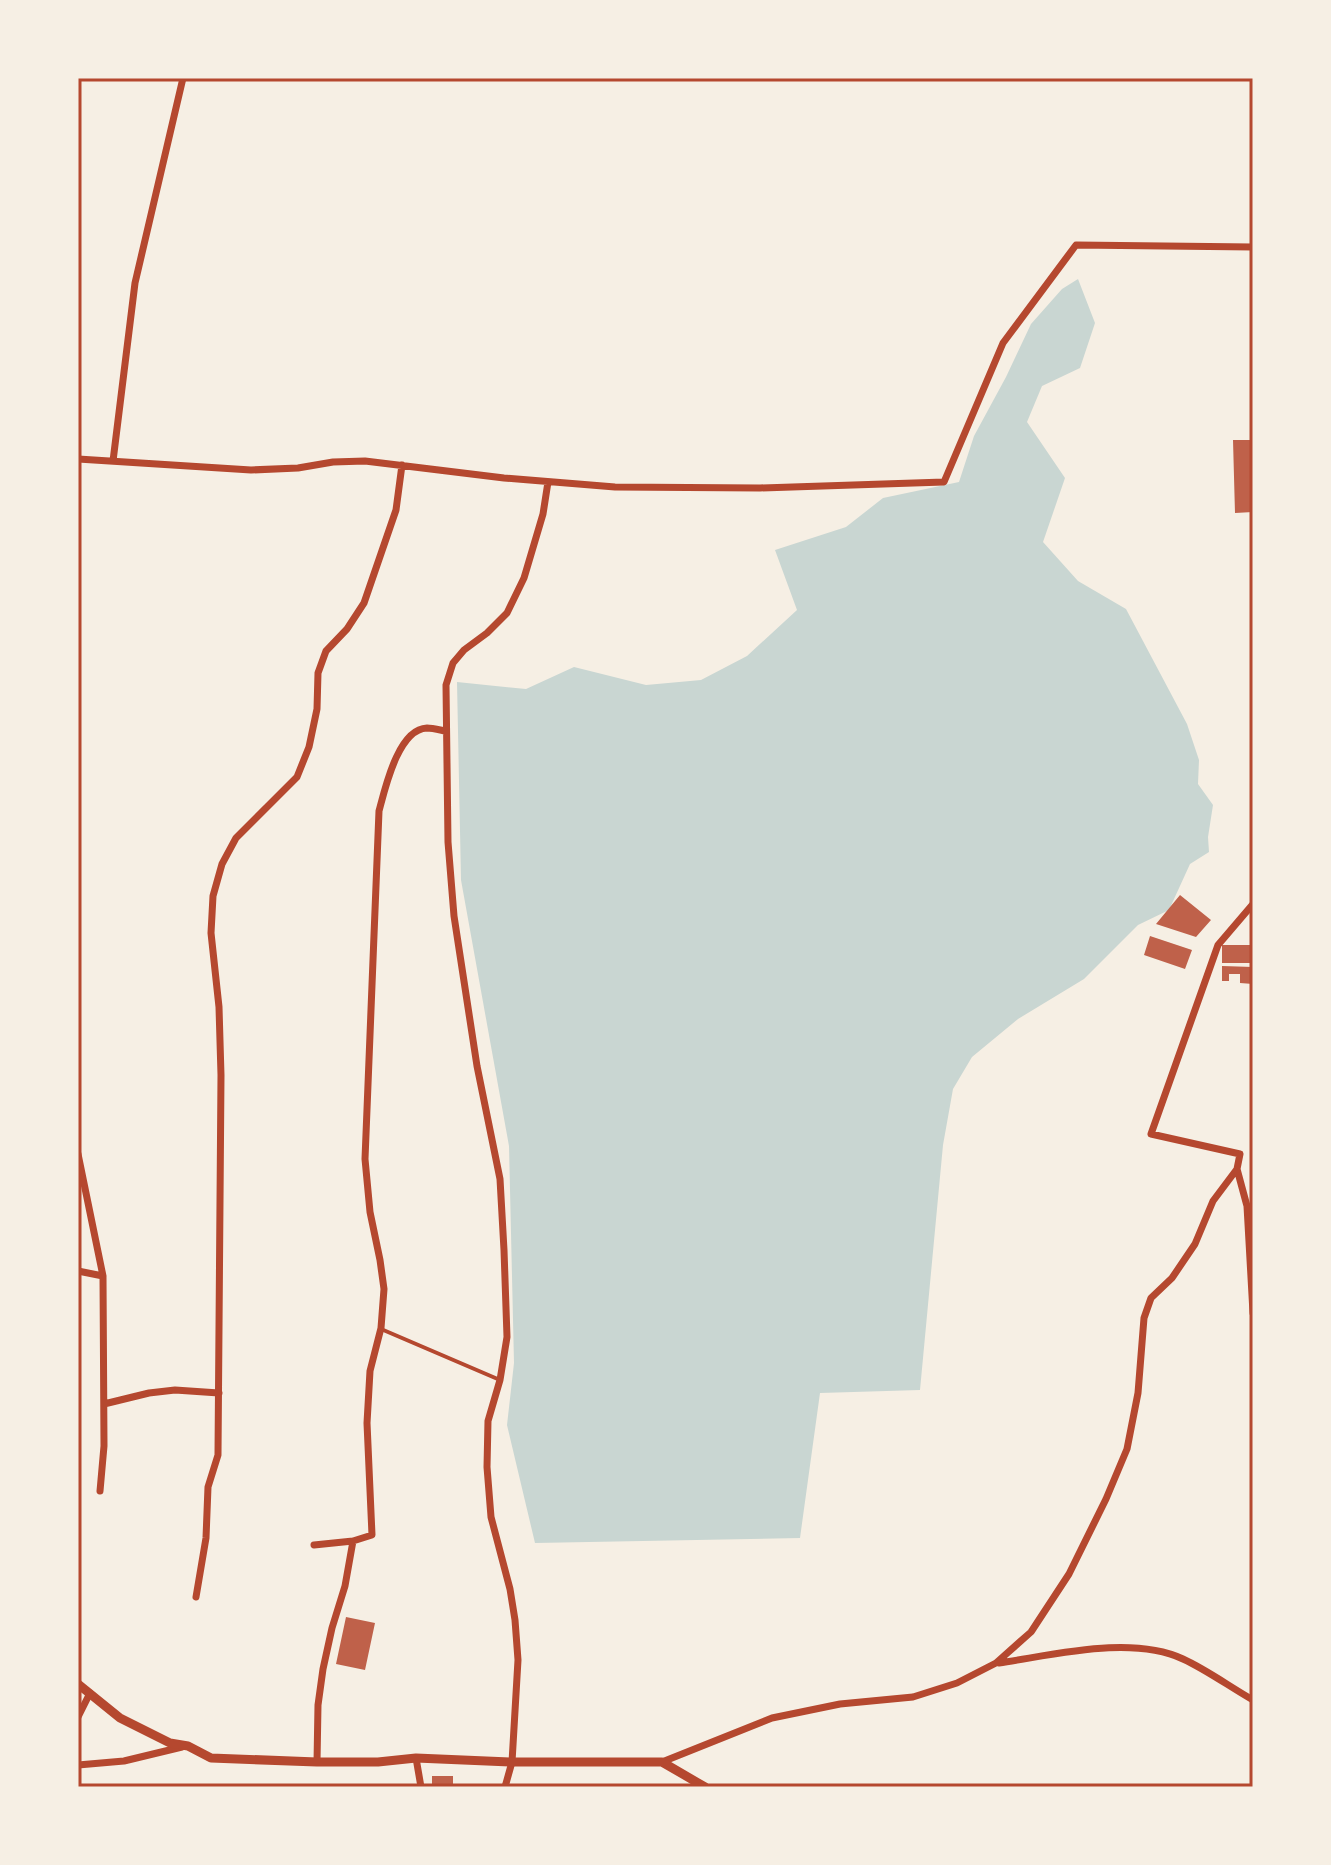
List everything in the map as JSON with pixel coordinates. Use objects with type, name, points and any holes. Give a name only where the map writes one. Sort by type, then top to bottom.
[{"type":"street","points":[[113,461],[135,283],[183,78]]},
{"type":"street","points":[[78,459],[251,470],[354,461],[615,487],[760,488],[944,482],[1003,343],[1076,245],[1253,247]]},
{"type":"street","points":[[196,1597],[206,1538],[208,1487],[218,1455],[221,1075],[219,1007],[211,933],[213,896],[222,864],[236,838],[297,777],[309,747],[317,709],[318,673],[326,651],[347,629],[364,603],[396,510],[402,465]]},
{"type":"street","points":[[505,1787],[512,1762],[518,1660],[510,1589],[491,1517],[487,1467],[488,1421],[500,1380],[507,1337],[500,1179],[477,1066],[454,916],[448,842],[446,685],[453,663],[464,650],[507,613],[524,578],[543,514],[548,482]]},
{"type":"street","points":[[314,1545],[353,1541],[372,1535],[367,1423],[370,1371],[381,1328],[384,1289],[370,1212],[365,1159],[379,811],[388,777],[400,750],[413,733],[425,728],[445,731]]},
{"type":"street","points":[[78,1684],[120,1718],[170,1743],[188,1746],[211,1758],[317,1762],[378,1762],[416,1758],[512,1762],[662,1762],[772,1718],[840,1704],[913,1697],[957,1683],[996,1663],[1031,1632],[1069,1574],[1106,1499],[1127,1449],[1138,1393],[1144,1318],[1151,1298],[1172,1278],[1195,1244],[1213,1201],[1237,1169],[1240,1154],[1151,1134],[1218,945],[1253,904]]},
{"type":"street","points":[[78,1154],[103,1276],[104,1446],[100,1491]]},
{"type":"street","points":[[1237,1169],[1247,1206],[1253,1313]]},
{"type":"street","points":[[78,1271],[103,1276]]},
{"type":"street","points":[[104,1404],[175,1390],[219,1393]]},
{"type":"street","points":[[317,1762],[318,1705],[323,1669],[345,1586],[353,1541]]},
{"type":"street","points":[[996,1663],[1114,1647],[1150,1650],[1182,1658],[1253,1700]]},
{"type":"street","points":[[78,1717],[90,1693]]},
{"type":"street","points":[[78,1765],[124,1761],[188,1746]]},
{"type":"street","points":[[416,1758],[421,1787]]},
{"type":"street","points":[[662,1762],[705,1787]]},
{"type":"lane","points":[[381,1328],[500,1380]]},
{"type":"shaded area","points":[[1078,279],[1095,323],[1080,368],[1042,386],[1027,422],[1065,478],[1043,542],[1078,581],[1126,609],[1187,724],[1199,760],[1198,784],[1213,805],[1209,852],[1190,864],[1169,910],[1138,925],[1084,979],[1018,1019],[972,1057],[953,1089],[943,1145],[920,1390],[820,1393],[800,1538],[535,1543],[507,1425],[514,1363],[509,1146],[461,880],[457,682],[526,689],[574,667],[646,685],[701,680],[747,656],[797,610],[775,550],[846,527],[883,498],[959,482],[974,436],[1031,324],[1062,289]]},
{"type":"building","points":[[1233,440],[1253,440],[1253,512],[1235,513]]},
{"type":"building","points":[[1180,895],[1211,920],[1196,937],[1156,924]]},
{"type":"building","points":[[1150,936],[1192,950],[1185,969],[1144,955]]},
{"type":"building","points":[[1222,945],[1253,945],[1253,963],[1222,963]]},
{"type":"building","points":[[1222,966],[1253,967],[1253,984],[1240,983],[1240,974],[1229,974],[1229,981],[1222,981]]},
{"type":"building","points":[[346,1617],[375,1623],[365,1670],[336,1664]]},
{"type":"building","points":[[432,1776],[453,1776],[453,1787],[432,1787]]}]
